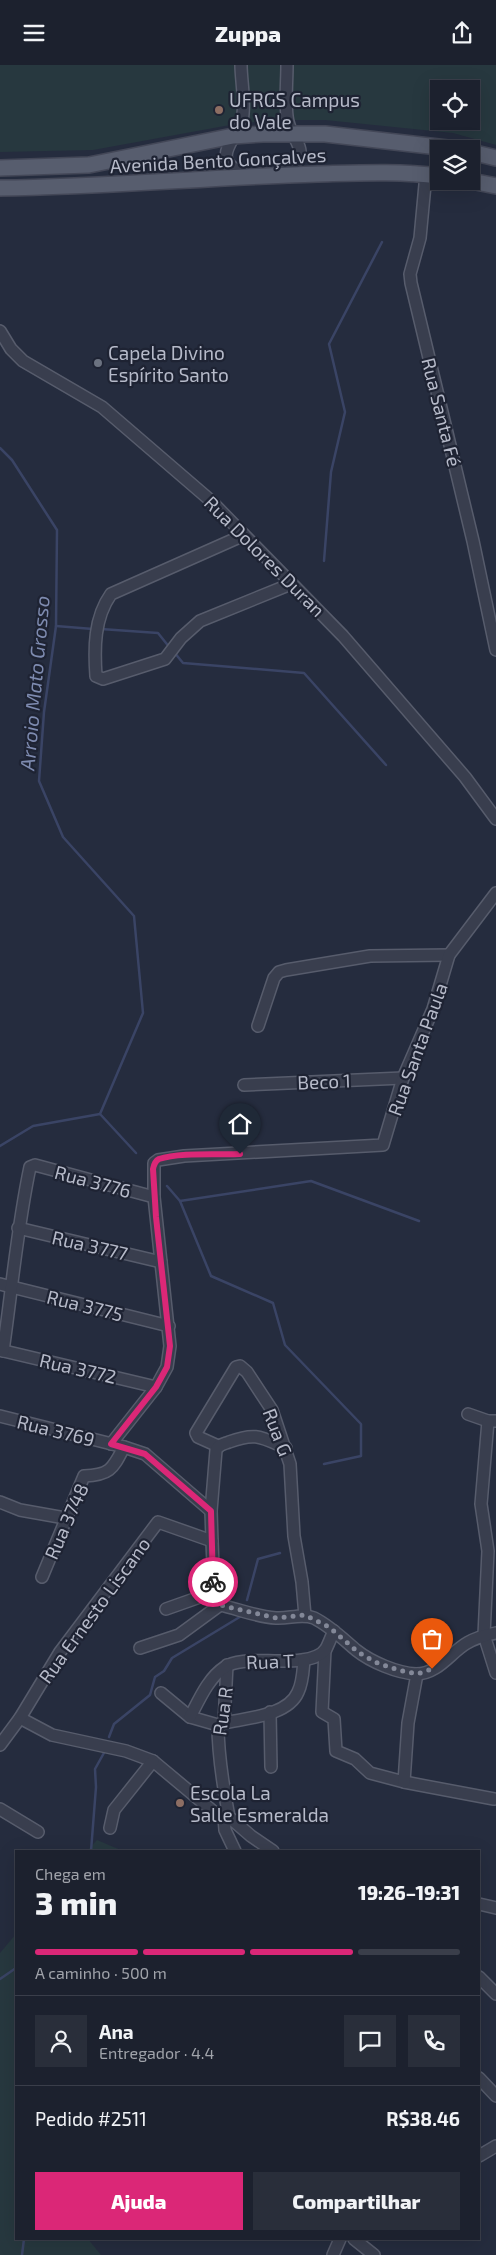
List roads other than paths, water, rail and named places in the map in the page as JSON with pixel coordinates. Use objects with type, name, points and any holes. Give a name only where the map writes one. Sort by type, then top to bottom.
[{"type":"main road","name":"Avenida Bento Gonçalves","points":[[0,169],[89,165],[233,136],[325,134],[430,146]]},
{"type":"main road","points":[[480,155],[496,159]]},
{"type":"main road","name":"Avenida Bento Gonçalves","points":[[0,188],[130,184],[277,175],[381,172],[430,175]]},
{"type":"main road","points":[[480,183],[496,187]]},
{"type":"street","points":[[241,65],[242,117],[227,148],[229,163],[239,172],[248,176]]},
{"type":"street","points":[[277,175],[289,169],[298,159],[300,145],[287,118],[287,65]]},
{"type":"street","name":"Rua Santa Fé","points":[[430,186],[420,238],[410,274],[411,283],[473,541],[496,650]]},
{"type":"street","name":"Rua Dolores Duran","points":[[0,331],[11,349],[23,361],[102,407],[210,500],[343,635],[465,777],[496,819]]},
{"type":"street","points":[[244,535],[111,594],[98,623],[94,649],[96,676],[103,679],[165,659],[182,638],[200,621],[291,583]]},
{"type":"street","name":"Rua Santa Paula","points":[[161,1261],[153,1169],[154,1163],[158,1159],[383,1145],[403,1078],[433,1009],[449,955],[496,893]]},
{"type":"street","points":[[258,1026],[274,978],[279,972],[370,956],[449,955]]},
{"type":"street","name":"Beco 1","points":[[244,1085],[403,1078]]},
{"type":"street","name":"Rua 3776","points":[[18,1228],[30,1167],[33,1166],[154,1197]]},
{"type":"street","points":[[2,1350],[13,1287],[18,1228]]},
{"type":"street","name":"Rua 3777","points":[[18,1228],[161,1261]]},
{"type":"street","points":[[161,1261],[169,1326],[170,1346],[167,1367],[156,1387],[111,1444],[145,1454],[211,1511]]},
{"type":"street","name":"Rua 3775","points":[[0,1284],[169,1326]]},
{"type":"street","name":"Rua 3772","points":[[2,1350],[156,1387]]},
{"type":"street","name":"Rua G","points":[[218,1446],[198,1437],[196,1433],[237,1365],[247,1372],[266,1400],[279,1427],[286,1448],[290,1463],[295,1550],[302,1582],[305,1615]]},
{"type":"street","points":[[468,1414],[492,1421],[482,1504],[488,1551],[484,1635],[496,1673]]},
{"type":"street","name":"Rua 3769","points":[[0,1416],[111,1444]]},
{"type":"street","points":[[220,1605],[214,1592],[211,1511],[214,1456],[218,1446],[242,1437],[255,1435],[286,1448]]},
{"type":"street","name":"Rua 3748","points":[[42,1577],[84,1476],[103,1474],[111,1470],[124,1447]]},
{"type":"street","points":[[0,1502],[20,1510],[65,1518]]},
{"type":"street","name":"Rua Ernesto Liscano","points":[[0,1745],[20,1718],[60,1652],[158,1522],[212,1541]]},
{"type":"street","points":[[166,1609],[214,1592]]},
{"type":"street","points":[[140,1648],[179,1635],[220,1605],[276,1618],[305,1615],[314,1618],[334,1631],[358,1652],[375,1662],[417,1674],[432,1669],[448,1660],[466,1643],[484,1635],[496,1633]]},
{"type":"street","points":[[334,1631],[325,1650],[322,1712],[334,1719],[336,1751],[355,1759],[370,1773],[404,1782],[494,1799]]},
{"type":"street","name":"Rua T","points":[[190,1717],[208,1684],[227,1665],[259,1660],[304,1660],[315,1657],[325,1650]]},
{"type":"street","points":[[161,1693],[190,1717],[221,1724],[270,1712],[293,1701],[299,1691],[304,1660]]},
{"type":"street","name":"Rua R","points":[[227,1665],[221,1724],[220,1764],[226,1817],[225,1830],[235,1850]]},
{"type":"street","points":[[404,1782],[408,1723],[417,1674]]},
{"type":"street","points":[[270,1712],[271,1767]]},
{"type":"street","points":[[20,1718],[52,1735],[126,1751],[153,1761],[214,1812],[226,1817],[272,1850]]},
{"type":"street","points":[[110,1828],[114,1810],[153,1761]]},
{"type":"street","points":[[0,1809],[38,1833]]},
{"type":"street","points":[[480,1904],[496,1908]]},
{"type":"street","points":[[480,1978],[496,1994]]},
{"type":"street","points":[[480,2079],[496,2095]]},
{"type":"street","points":[[480,2155],[496,2146]]},
{"type":"street","points":[[333,2255],[340,2240]]},
{"type":"street","points":[[355,2240],[374,2255]]},
{"type":"waterway","points":[[324,561],[331,472],[345,412],[329,344],[382,242]]},
{"type":"waterway","name":"Arroio Mato Grosso","points":[[0,448],[12,460],[57,530],[56,626],[44,712],[39,781],[63,837],[134,916],[143,1013],[100,1114],[136,1153]]},
{"type":"waterway","points":[[56,626],[93,629]]},
{"type":"waterway","points":[[101,629],[158,633],[170,648]]},
{"type":"waterway","points":[[174,652],[183,663],[304,673],[386,765]]},
{"type":"waterway","points":[[0,1146],[33,1126],[100,1114]]},
{"type":"waterway","points":[[180,1201],[311,1181],[419,1221]]},
{"type":"waterway","name":"Arroio Mato Grosso","points":[[167,1186],[180,1201],[211,1276],[273,1303],[285,1345],[361,1424],[361,1456],[324,1464]]},
{"type":"waterway","name":"Arroio Mato Grosso","points":[[247,1600],[258,1559],[280,1553]]},
{"type":"waterway","name":"Arroio Mato Grosso","points":[[109,1737],[114,1724],[150,1695],[155,1677],[164,1671],[172,1658],[243,1615]]},
{"type":"waterway","name":"Arroio Mato Grosso","points":[[91,1850],[96,1787],[95,1769],[105,1751]]},
{"type":"waterway","points":[[0,1979],[15,1969]]},
{"type":"waterway","name":"Arroio Mato Grosso","points":[[22,2255],[24,2240]]},
{"type":"place","name":"UFRGS Campus do Vale","points":[[219,110]]},
{"type":"place","name":"Capela Divino Espírito Santo","points":[[98,363]]},
{"type":"place","name":"Escola La Salle Esmeralda","points":[[180,1803]]}]
